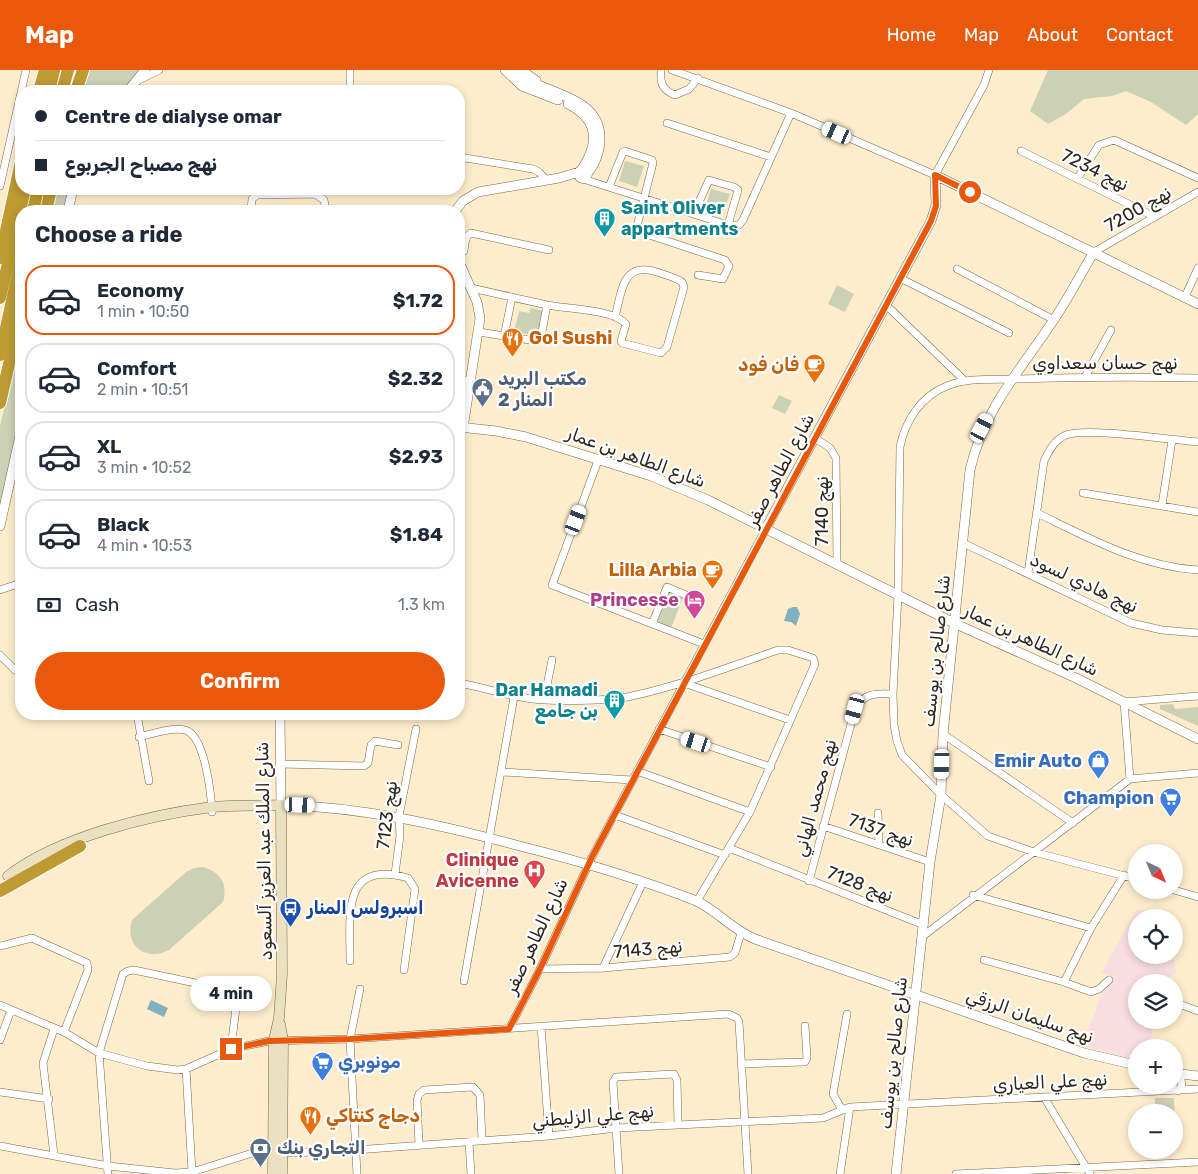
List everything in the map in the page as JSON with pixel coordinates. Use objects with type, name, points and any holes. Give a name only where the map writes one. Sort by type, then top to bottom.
[{"type":"highway","points":[[41,85],[45,70]]},
{"type":"highway","points":[[50,85],[54,70]]},
{"type":"highway","points":[[64,85],[68,70]]},
{"type":"highway","points":[[78,85],[83,70]]},
{"type":"highway","points":[[0,258],[15,189]]},
{"type":"highway","points":[[0,298],[15,233]]},
{"type":"highway","points":[[0,354],[15,287]]},
{"type":"highway","points":[[0,402],[15,338]]},
{"type":"highway","points":[[0,891],[80,846]]},
{"type":"main road","points":[[3,877],[33,859],[59,847],[146,820],[212,810],[281,805]]},
{"type":"main road","name":"شارع الملك عبد العزيز آلسعود","points":[[278,1151],[279,1018],[282,974],[281,805]]},
{"type":"main road","points":[[3,877],[80,846],[122,832],[212,810]]},
{"type":"main road","points":[[273,1174],[278,1151]]},
{"type":"main road","points":[[278,1151],[282,1174]]},
{"type":"street","points":[[23,85],[26,70]]},
{"type":"street","points":[[134,85],[145,70]]},
{"type":"street","points":[[139,80],[159,70]]},
{"type":"street","points":[[350,70],[350,85]]},
{"type":"street","points":[[505,70],[522,86],[558,100]]},
{"type":"street","points":[[514,70],[523,82],[582,112],[593,130],[592,148],[583,175]]},
{"type":"street","points":[[514,70],[526,80],[582,105]]},
{"type":"street","points":[[523,70],[533,78],[573,97],[594,117],[600,132],[597,157],[583,175]]},
{"type":"street","points":[[660,70],[662,86],[667,92],[675,95],[689,89],[698,78]]},
{"type":"street","points":[[672,70],[790,113],[935,175],[1198,304]]},
{"type":"street","points":[[935,175],[984,85],[989,70]]},
{"type":"street","points":[[460,205],[478,192],[583,175],[609,187],[728,225],[739,225],[772,157],[790,113]]},
{"type":"street","points":[[0,186],[15,119]]},
{"type":"street","points":[[667,123],[772,157]]},
{"type":"street","points":[[1077,179],[1099,145],[1114,140],[1198,178]]},
{"type":"street","points":[[609,187],[619,158],[625,151],[647,157],[653,163],[637,226],[643,233],[725,260],[729,266],[723,279],[698,275]]},
{"type":"street","name":"نهج 7234","points":[[1022,151],[1155,217]]},
{"type":"street","points":[[465,158],[532,169],[542,174],[546,180]]},
{"type":"street","name":"شارع الطاهر صفر","points":[[509,1029],[540,969],[588,864],[637,770],[902,279],[931,221],[936,206],[935,175]]},
{"type":"street","points":[[694,213],[708,180],[727,184],[738,190],[728,225]]},
{"type":"street","name":"نهج 7200","points":[[1094,252],[1198,192]]},
{"type":"street","points":[[316,195],[324,200],[325,205]]},
{"type":"street","points":[[465,244],[466,237],[471,233],[550,250]]},
{"type":"street","name":"شارع صالح بن يوسف","points":[[896,1174],[930,862],[941,795],[943,734],[956,624],[970,470],[975,450],[991,411],[1054,320],[1094,252]]},
{"type":"street","points":[[471,288],[547,305],[614,317],[626,324],[622,343],[661,353],[666,347],[684,287],[682,282],[644,268],[636,269],[626,278],[614,317]]},
{"type":"street","points":[[1185,297],[1198,268]]},
{"type":"street","points":[[957,269],[1054,320]]},
{"type":"street","points":[[465,275],[480,318],[465,405]]},
{"type":"street","points":[[902,279],[1009,333]]},
{"type":"street","points":[[504,337],[512,297]]},
{"type":"street","points":[[479,332],[532,341],[539,340],[547,305]]},
{"type":"street","points":[[887,306],[965,381]]},
{"type":"street","points":[[1085,377],[1111,330]]},
{"type":"street","name":"نهج حسان سعداوي","points":[[1128,876],[1034,852],[988,836],[941,795],[902,755],[895,733],[893,694],[898,595],[900,447],[903,433],[912,414],[927,399],[945,387],[965,381],[1085,377],[1198,378]]},
{"type":"street","points":[[465,381],[469,382]]},
{"type":"street","name":"شارع الطاهر بن عمار","points":[[465,428],[496,431],[526,437],[599,458],[651,476],[708,500],[956,624],[1124,702],[1198,739]]},
{"type":"street","points":[[1028,573],[1044,462],[1049,450],[1066,435],[1079,432],[1198,442]]},
{"type":"street","name":"نهج 7140","points":[[815,438],[830,448],[836,458],[837,564]]},
{"type":"street","points":[[1162,505],[1172,440]]},
{"type":"street","points":[[0,526],[15,458]]},
{"type":"street","points":[[599,458],[552,585],[704,644]]},
{"type":"street","points":[[1083,493],[1198,512]]},
{"type":"street","points":[[1037,512],[1116,551],[1170,567],[1198,570]]},
{"type":"street","name":"نهج هادي لسود","points":[[963,543],[1131,623],[1162,630],[1198,633]]},
{"type":"street","points":[[0,590],[15,585]]},
{"type":"street","points":[[652,624],[666,587],[693,598]]},
{"type":"street","points":[[465,684],[488,688],[514,697],[544,700],[631,697],[684,683],[778,650],[811,656],[815,660],[815,664],[771,767],[750,812],[697,901]]},
{"type":"street","points":[[0,655],[15,670]]},
{"type":"street","points":[[544,700],[552,660]]},
{"type":"street","points":[[684,683],[790,720]]},
{"type":"street","name":"نهج محمد الهاني","points":[[809,881],[855,709],[860,700],[867,695],[893,694]]},
{"type":"street","points":[[1130,779],[1124,702],[1198,696]]},
{"type":"street","points":[[464,981],[514,697]]},
{"type":"street","points":[[138,720],[149,781]]},
{"type":"street","name":"شارع الملك عبد العزيز آلسعود","points":[[280,720],[281,805]]},
{"type":"street","points":[[140,737],[177,729],[186,730],[194,736],[202,751],[212,810]]},
{"type":"street","points":[[659,729],[771,767]]},
{"type":"street","name":"نهج 7123","points":[[395,874],[400,836],[399,816],[416,730]]},
{"type":"street","points":[[943,734],[1073,823]]},
{"type":"street","points":[[280,764],[364,766],[368,763],[371,745],[375,741],[398,745]]},
{"type":"street","points":[[637,770],[750,812]]},
{"type":"street","points":[[502,772],[632,780]]},
{"type":"street","points":[[923,936],[973,896],[1130,779],[1198,773]]},
{"type":"street","name":"نهج سليمان الرزقي","points":[[281,805],[350,809],[399,816],[588,864],[697,901],[741,933],[1084,1053],[1128,1063]]},
{"type":"street","points":[[878,813],[879,845]]},
{"type":"street","points":[[614,815],[725,855]]},
{"type":"street","name":"نهج 7137","points":[[823,826],[930,862]]},
{"type":"street","name":"نهج 7128","points":[[729,848],[924,925]]},
{"type":"street","points":[[350,961],[353,892],[365,878],[384,873],[395,874],[408,878],[414,889],[404,970]]},
{"type":"street","points":[[1064,982],[1091,928],[1124,875]]},
{"type":"street","points":[[603,968],[643,882]]},
{"type":"street","points":[[1183,893],[1198,897]]},
{"type":"street","points":[[973,896],[1091,928]]},
{"type":"street","name":"نهج 7143","points":[[540,969],[603,968],[730,957],[735,953],[741,933]]},
{"type":"street","points":[[0,946],[32,938],[87,963],[88,970],[64,1032]]},
{"type":"street","points":[[984,960],[1064,982],[1091,992],[1099,989],[1109,980]]},
{"type":"street","points":[[108,1174],[100,1053],[120,981],[128,971],[134,970],[235,992],[237,999],[231,1049]]},
{"type":"street","points":[[357,1174],[350,1039],[360,988]]},
{"type":"street","points":[[0,1005],[64,1032],[100,1053],[165,1069],[186,1069],[231,1049],[279,1041],[350,1039],[728,1014],[737,1018],[742,1064],[748,1174]]},
{"type":"street","points":[[1183,1006],[1198,1011]]},
{"type":"street","points":[[0,1040],[11,1010]]},
{"type":"street","points":[[842,1110],[833,1094],[848,1014]]},
{"type":"street","points":[[541,1026],[549,1136]]},
{"type":"street","points":[[742,1064],[805,1062],[807,1058],[805,1026]]},
{"type":"street","points":[[54,1029],[43,1063],[49,1099],[54,1155]]},
{"type":"street","points":[[186,1069],[192,1172]]},
{"type":"street","points":[[619,1174],[613,1082],[619,1076],[674,1074],[677,1077],[678,1124]]},
{"type":"street","points":[[1183,1075],[1198,1076]]},
{"type":"street","points":[[419,1144],[417,1100],[419,1094],[424,1090],[473,1087],[480,1095],[482,1140]]},
{"type":"street","name":"نهج علي العياري","points":[[1183,1090],[1198,1089]]},
{"type":"street","points":[[0,1092],[49,1099]]},
{"type":"street","name":"نهج علي العياري","points":[[904,1103],[1128,1093]]},
{"type":"street","points":[[1044,1097],[1088,1171]]},
{"type":"street","name":"نهج علي الزليطني","points":[[0,1146],[108,1166],[155,1172],[192,1172],[249,1153],[355,1150],[549,1136],[616,1128],[744,1120],[823,1118],[850,1107],[904,1103]]},
{"type":"street","points":[[840,1174],[850,1107]]},
{"type":"street","points":[[469,1142],[471,1174]]},
{"type":"street","points":[[956,1174],[1088,1171],[1198,1162]]},
{"type":"shaded area","points":[[1128,925],[1128,964],[1175,964],[1176,974],[1128,974],[1128,1029],[1153,1029],[1151,1039],[1128,1039],[1128,1058],[1083,1046],[1104,987],[1112,985],[1111,975],[1101,974]]},
{"type":"green space","points":[[89,70],[142,70],[128,85],[85,85]]},
{"type":"green space","points":[[1048,70],[1198,70],[1198,114],[1186,125],[1151,102],[1126,91],[1112,96],[1084,99],[1066,114],[1048,124],[1030,111]]},
{"type":"green space","points":[[625,161],[644,166],[637,187],[619,181]]},
{"type":"green space","points":[[711,189],[730,194],[722,214],[705,208]]},
{"type":"green space","points":[[56,195],[68,195],[65,205],[54,205]]},
{"type":"green space","points":[[837,285],[854,294],[845,312],[828,304]]},
{"type":"green space","points":[[531,308],[543,311],[537,337],[514,331],[519,311],[529,313]]},
{"type":"green space","points":[[15,365],[15,438],[0,508],[0,426]]},
{"type":"green space","points":[[779,395],[792,401],[785,414],[772,408]]},
{"type":"green space","points":[[669,593],[683,598],[671,628],[657,623]]},
{"type":"green space","points":[[1173,704],[1175,709],[1198,707],[1198,726],[1160,709],[1160,705]]},
{"type":"green space","points":[[203,867],[214,872],[222,880],[225,890],[223,902],[169,950],[152,954],[145,953],[139,949],[131,937],[132,920],[186,872],[194,868]]},
{"type":"green space","points":[[1155,1098],[1174,1098],[1174,1104],[1155,1104]]},
{"type":"water","points":[[797,607],[800,614],[796,626],[791,622],[784,621],[788,609]]},
{"type":"water","points":[[151,1000],[168,1008],[164,1017],[147,1009]]},
{"type":"place","name":"Saint Oliver appartments","points":[[605,237]]},
{"type":"place","name":"Go! Sushi","points":[[513,357]]},
{"type":"place","name":"فان فود","points":[[815,384]]},
{"type":"place","name":"مكتب البريد المنار 2","points":[[482,408]]},
{"type":"place","name":"Lilla Arbia","points":[[713,589]]},
{"type":"place","name":"Princesse","points":[[695,619]]},
{"type":"place","name":"Dar Hamadi بن جامع","points":[[614,719]]},
{"type":"place","name":"Emir Auto","points":[[1098,780]]},
{"type":"place","name":"Champion","points":[[1170,817]]},
{"type":"place","name":"Clinique Avicenne","points":[[535,889]]},
{"type":"place","name":"اسبرولس المنار","points":[[291,927]]},
{"type":"place","name":"مونوبري","points":[[322,1081]]},
{"type":"place","name":"دجاج كنتاكي","points":[[310,1135]]},
{"type":"place","name":"التجاري بنك","points":[[261,1167]]},
{"type":"route","points":[[231,1049],[274,1040],[350,1039],[509,1029],[540,969],[583,874],[667,714],[902,279],[931,221],[936,206],[935,175],[970,192]]}]
